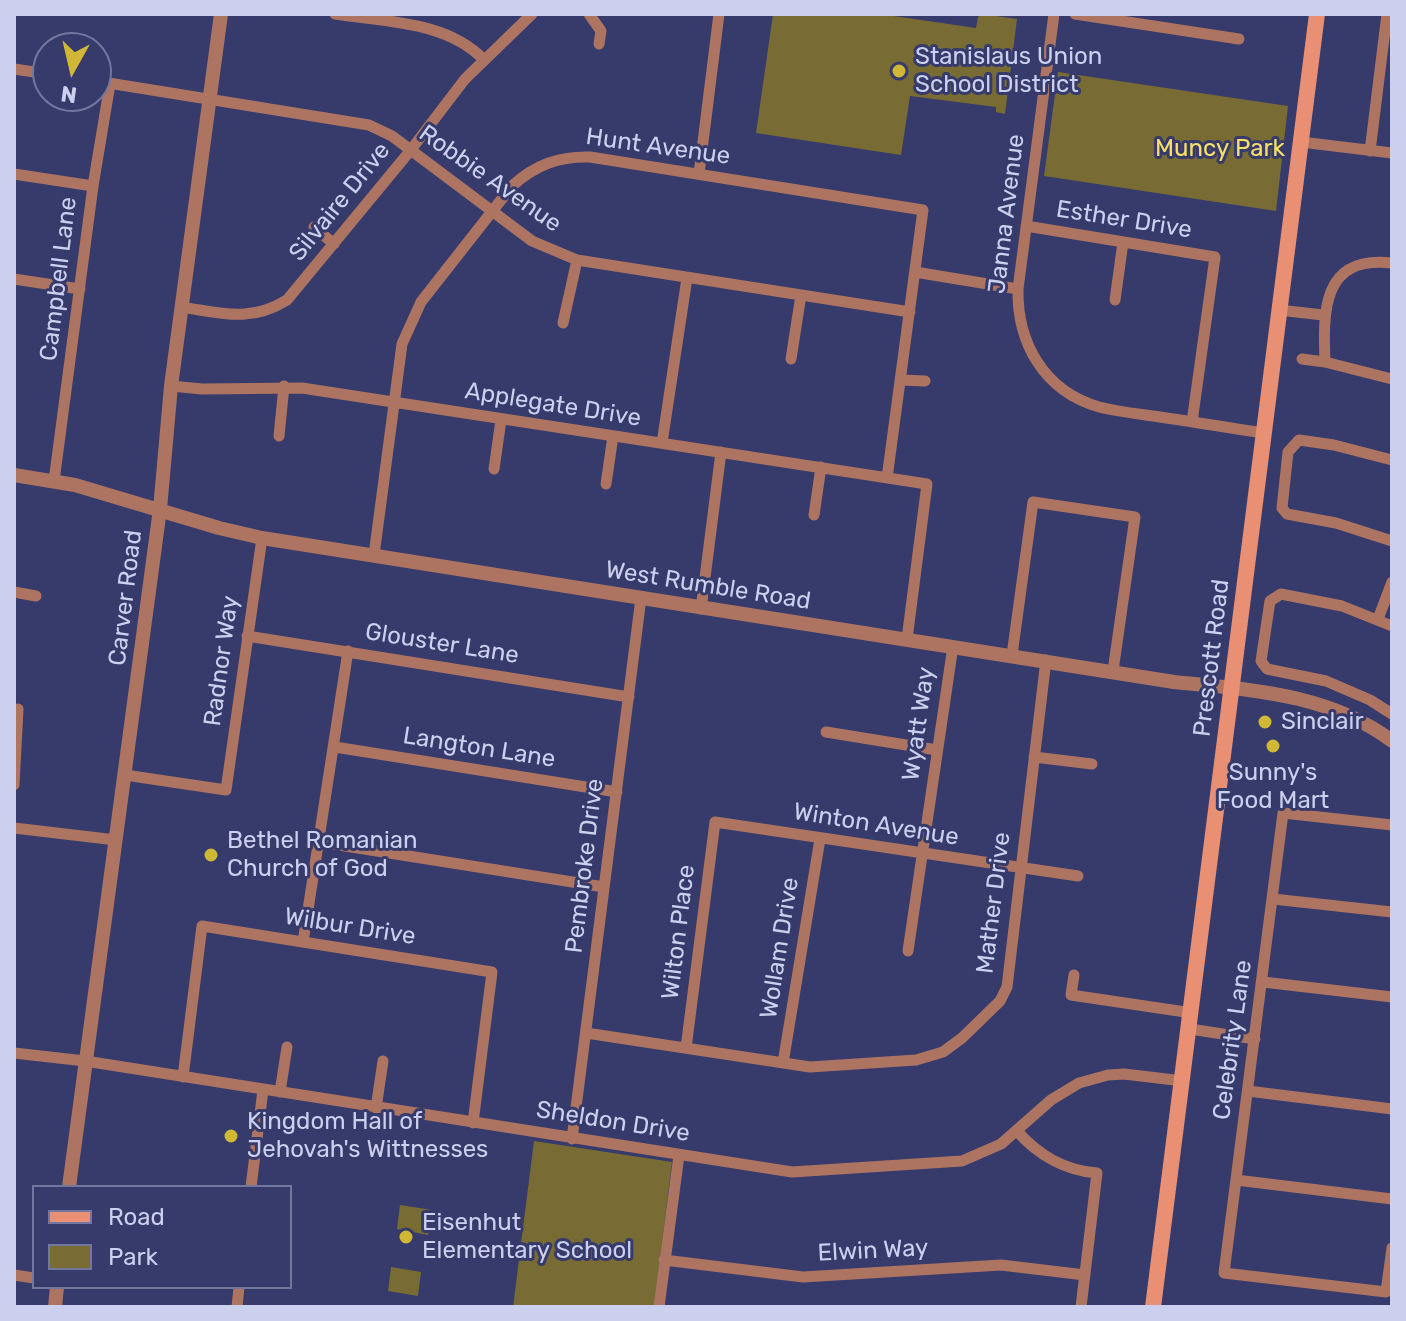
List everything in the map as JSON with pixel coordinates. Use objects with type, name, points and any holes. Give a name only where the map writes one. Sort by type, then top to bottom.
[{"type":"main road","name":"Prescott Road","points":[[1153,1307],[1317,14]]},
{"type":"street","name":"Carver Road","points":[[69,1185],[160,509],[171,386],[221,14]]},
{"type":"street","points":[[335,14],[442,32],[468,46],[484,60]]},
{"type":"street","name":"Silvaire Drive","points":[[181,307],[242,316],[266,311],[287,300],[465,79],[532,14]]},
{"type":"street","points":[[589,14],[601,31],[599,44]]},
{"type":"street","points":[[699,174],[719,14]]},
{"type":"street","name":"Janna Avenue","points":[[1054,14],[1018,289],[1020,322],[1030,351],[1047,376],[1060,388],[1100,407],[1264,433]]},
{"type":"street","points":[[1075,14],[1239,39]]},
{"type":"street","points":[[1370,151],[1387,14]]},
{"type":"street","name":"Robbie Avenue","points":[[112,84],[369,125],[392,136],[532,241],[577,260],[910,312]]},
{"type":"street","name":"Campbell Lane","points":[[54,481],[105,112]]},
{"type":"street","points":[[1301,142],[1392,153]]},
{"type":"street","name":"Hunt Avenue","points":[[374,555],[402,344],[414,313],[492,211],[522,177],[544,164],[559,159],[590,157],[923,210],[915,272]]},
{"type":"street","points":[[14,174],[93,186]]},
{"type":"street","name":"Esther Drive","points":[[1026,226],[1215,257],[1192,422]]},
{"type":"street","points":[[314,227],[334,244]]},
{"type":"street","points":[[1115,300],[1123,242]]},
{"type":"street","points":[[563,323],[577,260]]},
{"type":"street","points":[[1325,362],[1323,315],[1328,296],[1338,279],[1353,267],[1371,262],[1392,263]]},
{"type":"street","points":[[887,478],[915,272],[1018,289]]},
{"type":"street","points":[[662,443],[687,278]]},
{"type":"street","points":[[14,279],[80,289]]},
{"type":"street","points":[[791,359],[801,295]]},
{"type":"street","points":[[1279,310],[1323,315]]},
{"type":"street","points":[[1302,359],[1392,379]]},
{"type":"street","points":[[901,380],[925,381]]},
{"type":"street","name":"Applegate Drive","points":[[171,386],[202,389],[284,386],[927,484],[907,639]]},
{"type":"street","points":[[279,436],[284,386]]},
{"type":"street","points":[[494,469],[501,420]]},
{"type":"street","points":[[606,484],[613,436]]},
{"type":"street","points":[[1392,460],[1334,445],[1299,440],[1288,452],[1283,512],[1346,526],[1392,541]]},
{"type":"street","points":[[701,609],[721,452]]},
{"type":"street","points":[[814,515],[821,467]]},
{"type":"street","name":"West Rumble Road","points":[[14,475],[54,481],[262,538],[701,609],[1321,703],[1366,723],[1392,741]]},
{"type":"street","points":[[1012,655],[1033,502],[1135,517],[1113,671]]},
{"type":"street","name":"Radnor Way","points":[[125,775],[226,790],[262,538]]},
{"type":"street","points":[[1378,619],[1392,582]]},
{"type":"street","points":[[14,592],[36,596]]},
{"type":"street","points":[[1392,626],[1315,599],[1274,596],[1268,607],[1262,665],[1272,670],[1326,681],[1370,700],[1392,714]]},
{"type":"street","name":"Pembroke Drive","points":[[572,1139],[641,598]]},
{"type":"street","name":"Glouster Lane","points":[[247,636],[629,697]]},
{"type":"street","name":"Wyatt Way","points":[[908,951],[953,646]]},
{"type":"street","points":[[303,942],[348,651]]},
{"type":"street","name":"Mather Drive","points":[[586,1033],[810,1067],[916,1060],[943,1052],[962,1038],[1004,996],[1046,660]]},
{"type":"street","points":[[14,785],[18,709]]},
{"type":"street","points":[[826,732],[937,750]]},
{"type":"street","name":"Langton Lane","points":[[335,747],[617,792]]},
{"type":"street","points":[[1034,757],[1092,764]]},
{"type":"street","name":"Celebrity Lane","points":[[1392,825],[1283,813],[1224,1273],[1386,1292],[1392,1248]]},
{"type":"street","name":"Winton Avenue","points":[[715,822],[1078,876]]},
{"type":"street","name":"Wilton Place","points":[[686,1048],[715,822]]},
{"type":"street","points":[[14,828],[116,840]]},
{"type":"street","name":"Wollam Drive","points":[[783,1063],[820,839]]},
{"type":"street","points":[[320,842],[604,887]]},
{"type":"street","points":[[1273,899],[1392,912]]},
{"type":"street","name":"Wilbur Drive","points":[[183,1077],[202,926],[492,972],[473,1123]]},
{"type":"street","points":[[1074,975],[1071,995],[1191,1021],[1255,1039]]},
{"type":"street","points":[[1263,982],[1392,997]]},
{"type":"street","points":[[280,1092],[287,1047]]},
{"type":"street","name":"Sheldon Drive","points":[[14,1053],[85,1061],[792,1172],[943,1164],[982,1154],[1017,1131],[1065,1090],[1092,1078],[1124,1074],[1183,1081]]},
{"type":"street","points":[[376,1108],[383,1061]]},
{"type":"street","points":[[251,1185],[263,1090]]},
{"type":"street","points":[[1248,1091],[1392,1109]]},
{"type":"street","points":[[1017,1131],[1028,1144],[1053,1162],[1097,1173],[1081,1307]]},
{"type":"street","points":[[659,1307],[679,1155]]},
{"type":"street","points":[[1236,1180],[1392,1199]]},
{"type":"street","name":"Elwin Way","points":[[664,1260],[803,1277],[1001,1265],[1085,1275]]},
{"type":"green space","name":"Stanislaus Union School District","points":[[773,14],[880,14],[976,28],[978,17],[982,14],[1017,19],[1005,114],[996,112],[996,107],[910,96],[901,155],[756,133]]},
{"type":"green space","name":"Muncy Park","points":[[1058,72],[1288,106],[1276,211],[1044,176]]},
{"type":"green space","points":[[534,1141],[672,1162],[654,1307],[513,1307]]},
{"type":"green space","points":[[400,1205],[432,1210],[428,1235],[397,1229]]},
{"type":"green space","points":[[391,1267],[421,1272],[418,1296],[388,1291]]},
{"type":"place","name":"Stanislaus Union School District","points":[[899,71]]},
{"type":"place","name":"Sinclair","points":[[1265,722]]},
{"type":"place","name":"Sunny's Food Mart","points":[[1273,746]]},
{"type":"place","name":"Bethel Romanian Church of God","points":[[211,855]]},
{"type":"place","name":"Kingdom Hall of Jehovah's Wittnesses","points":[[231,1136]]},
{"type":"place","name":"Eisenhut Elementary School","points":[[406,1237]]}]
